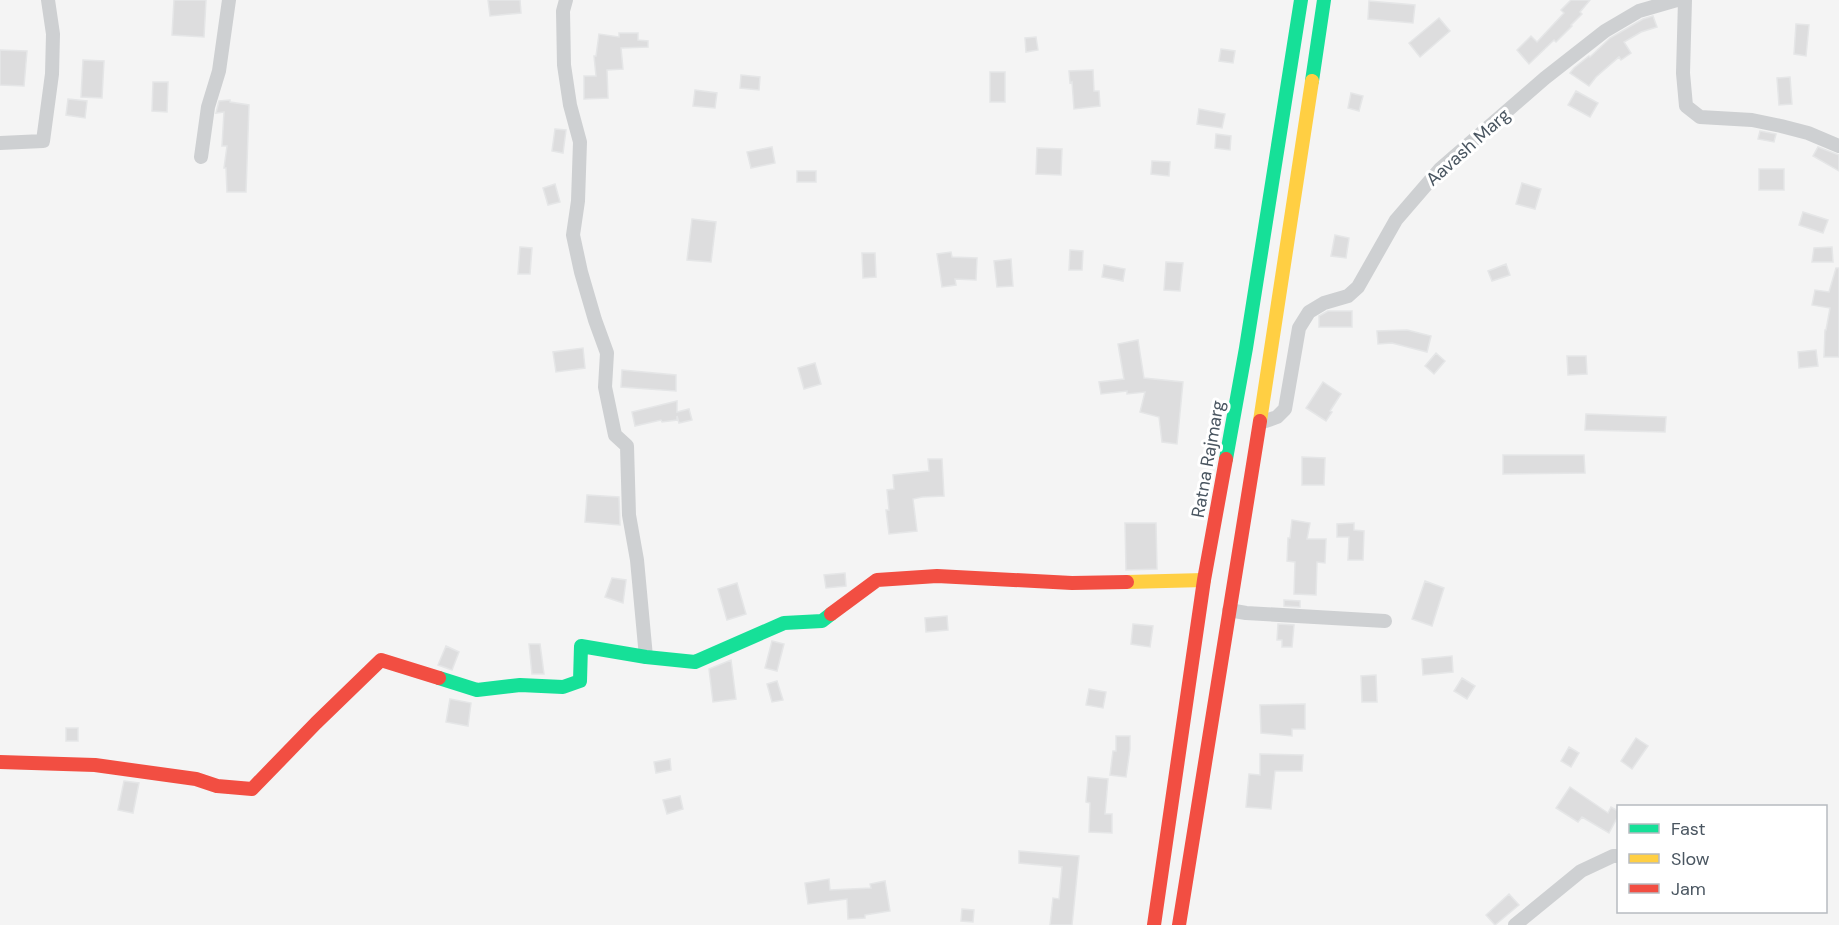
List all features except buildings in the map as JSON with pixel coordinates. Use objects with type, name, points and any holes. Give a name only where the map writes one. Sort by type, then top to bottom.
[{"type":"main road","name":"Ratna Rajmarg","points":[[1154,925],[1204,580],[1246,348],[1301,0]]},
{"type":"main road","points":[[1179,925],[1260,423],[1324,0]]},
{"type":"main road","points":[[0,762],[95,765],[196,779],[217,786],[252,789],[381,660],[477,690],[520,685],[563,687],[580,681],[581,646],[645,657],[695,662],[784,623],[822,621],[877,580],[937,576],[1072,583],[1204,580]]},
{"type":"street","points":[[0,143],[43,141],[52,74],[53,34],[48,0]]},
{"type":"street","points":[[201,157],[208,107],[219,71],[229,0]]},
{"type":"street","points":[[566,0],[563,10],[564,65],[570,105],[580,142],[573,234],[592,310],[607,353],[605,387],[615,435],[627,446],[629,515],[637,560],[645,657]]},
{"type":"street","name":"Aavash Marg","points":[[1260,423],[1277,417],[1285,409],[1299,328],[1309,312],[1324,303],[1348,296],[1358,287],[1396,220],[1440,169],[1545,78],[1605,31],[1639,11],[1677,0]]},
{"type":"street","points":[[1685,0],[1683,73],[1686,106],[1700,117],[1752,120],[1781,126],[1808,132],[1839,146]]},
{"type":"street","points":[[1229,610],[1385,621]]},
{"type":"street","points":[[1515,925],[1581,871],[1617,856]]},
{"type":"traffic: fast","points":[[1226,459],[1246,348],[1301,0]]},
{"type":"traffic: fast","points":[[1312,81],[1324,0]]},
{"type":"traffic: fast","points":[[439,678],[477,690],[520,685],[563,687],[580,681],[581,646],[646,657],[695,662],[784,623],[822,621],[831,614]]},
{"type":"traffic: slow","points":[[1260,421],[1312,81]]},
{"type":"traffic: slow","points":[[1127,582],[1204,580]]},
{"type":"traffic: jam","points":[[1179,925],[1260,421]]},
{"type":"traffic: jam","points":[[1154,925],[1204,580],[1226,459]]},
{"type":"traffic: jam","points":[[831,614],[877,580],[937,576],[1072,583],[1127,582]]},
{"type":"traffic: jam","points":[[0,762],[95,765],[196,779],[217,786],[252,789],[381,660],[439,678]]}]
